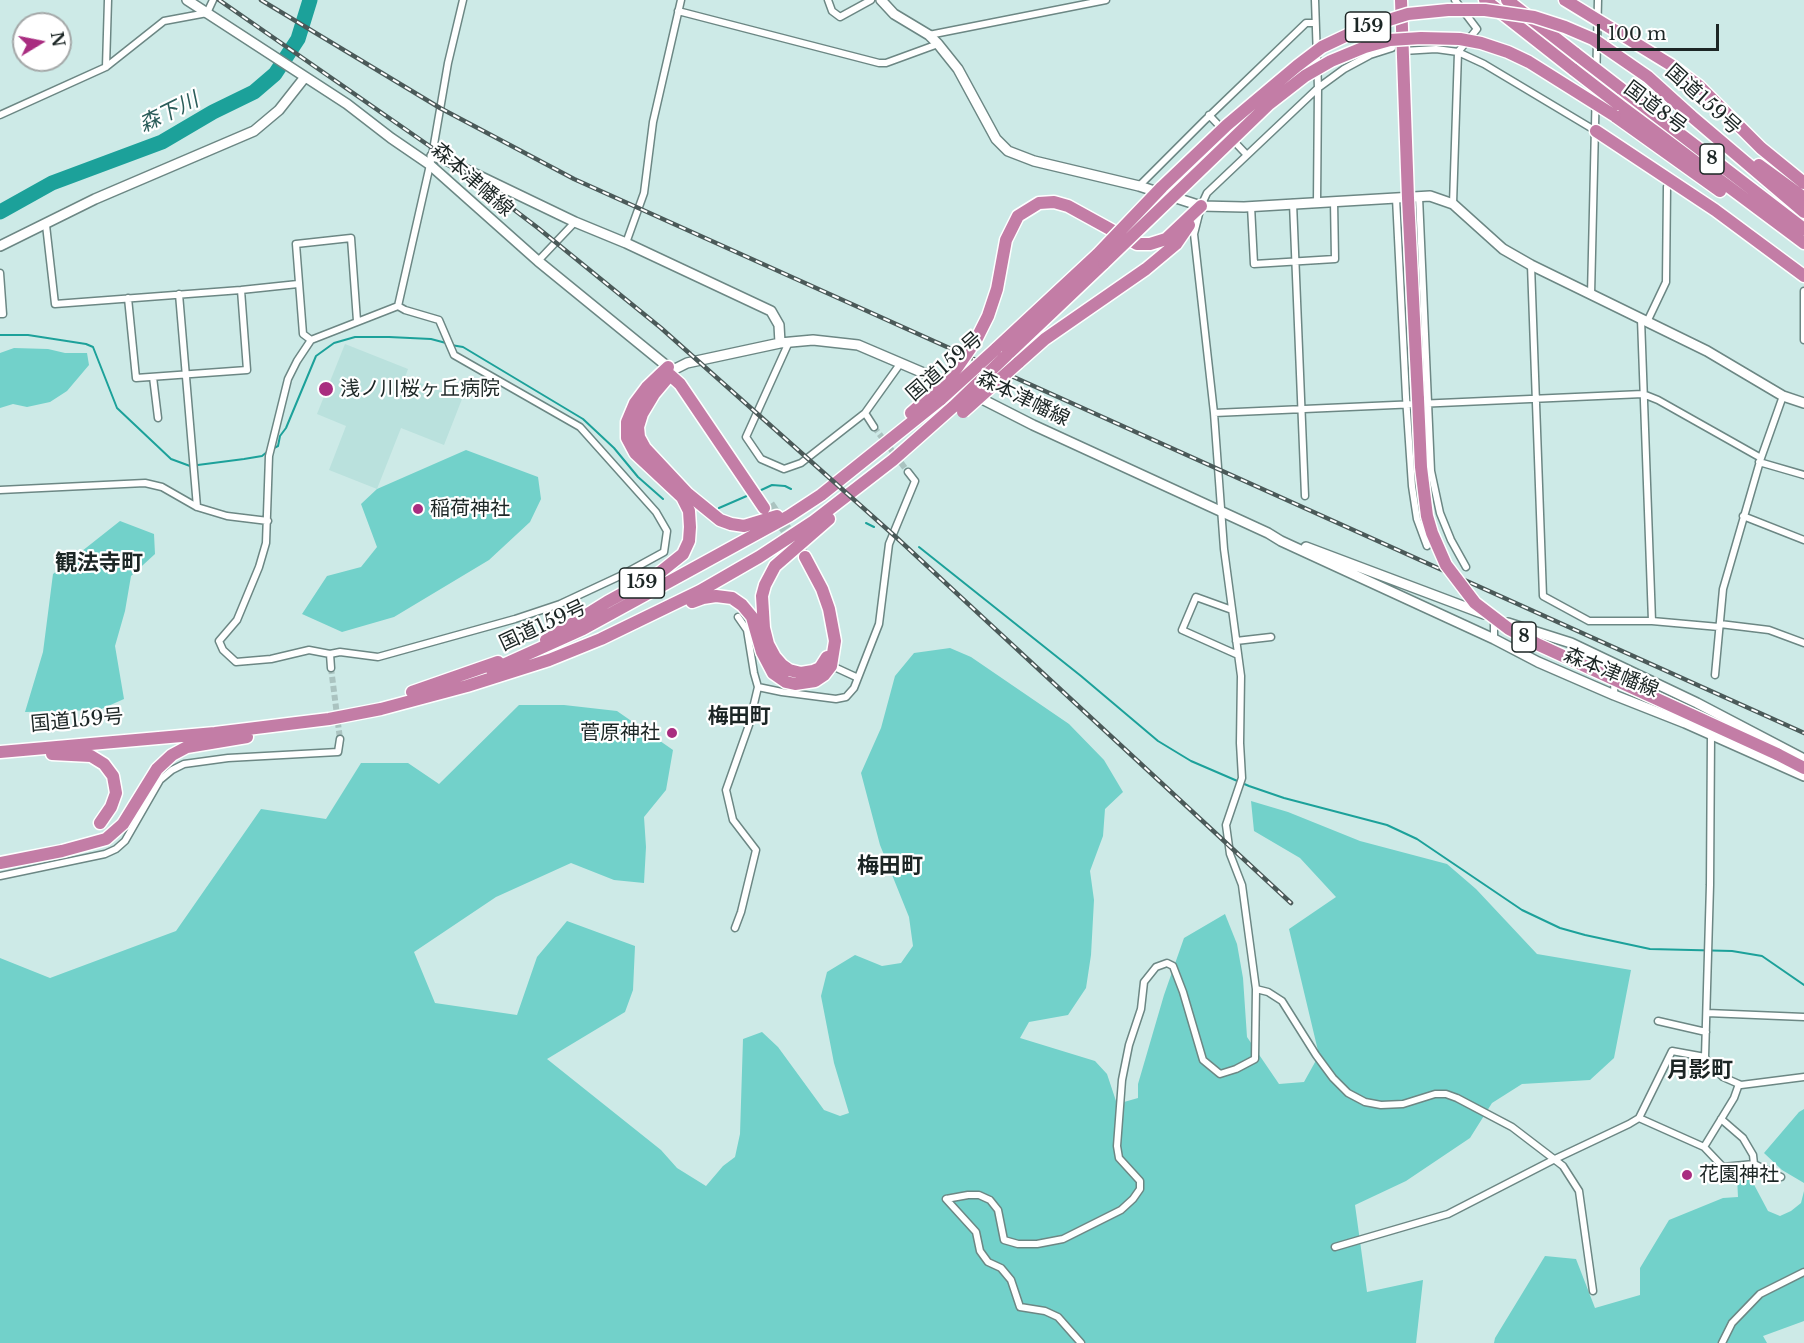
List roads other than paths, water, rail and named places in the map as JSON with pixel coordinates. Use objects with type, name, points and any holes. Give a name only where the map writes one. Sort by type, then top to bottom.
[{"type":"highway","name":"8","points":[[1394,0],[1422,478],[1430,525],[1446,565],[1475,603],[1509,629],[1804,768]]},
{"type":"highway","name":"8","points":[[1397,50],[1404,33],[1401,0]]},
{"type":"highway","name":"国道8号","points":[[1485,0],[1574,70],[1617,110]]},
{"type":"highway","name":"国道8号","points":[[1506,0],[1804,229]]},
{"type":"highway","points":[[1565,0],[1671,65],[1699,86],[1761,148],[1804,183]]},
{"type":"highway","name":"国道159号","points":[[1101,258],[1162,187],[1227,125],[1296,66],[1322,47],[1350,34],[1408,14],[1448,10],[1485,10],[1534,17],[1593,39],[1648,77],[1804,213]]},
{"type":"highway","name":"国道159号","points":[[0,752],[215,733],[329,719],[381,709],[467,686],[549,660],[600,639],[700,591],[759,557],[814,521],[893,460],[937,422],[958,409],[1001,353],[1269,104],[1305,76],[1331,61],[1365,47],[1390,40],[1460,39],[1508,52],[1617,110],[1729,197],[1740,196]]},
{"type":"highway","points":[[1690,115],[1723,136],[1804,198]]},
{"type":"highway","points":[[1596,131],[1669,179],[1804,276]]},
{"type":"highway","name":"8","points":[[1740,196],[1804,243]]},
{"type":"highway","name":"159","points":[[937,396],[976,339],[988,316],[997,289],[1006,240],[1018,216],[1038,204],[1054,202],[1068,206],[1137,244],[1150,244],[1166,239],[1201,206]]},
{"type":"highway","name":"159","points":[[958,409],[1045,339],[1146,269],[1176,244],[1201,206]]},
{"type":"highway","name":"8","points":[[1763,213],[1764,222],[1804,253]]},
{"type":"highway","name":"国道159号","points":[[0,747],[213,729],[302,718],[392,700],[456,683],[490,671],[546,647],[654,591],[789,516],[822,495],[937,396],[1001,353]]},
{"type":"highway","points":[[671,370],[767,507]]},
{"type":"highway","name":"159","points":[[671,370],[642,414],[638,427],[639,437],[645,448],[688,494],[720,520],[744,526],[775,516],[789,516]]},
{"type":"highway","name":"159","points":[[392,700],[453,680],[528,649],[658,574],[683,554],[690,527],[689,511],[682,497],[635,453],[627,438],[627,422],[636,403],[647,387],[671,370]]},
{"type":"highway","name":"159","points":[[828,664],[813,671],[801,673],[789,669],[775,657],[768,644],[764,628],[762,596],[765,585],[775,566],[784,556],[877,480],[893,460]]},
{"type":"highway","points":[[802,558],[827,614],[828,664]]},
{"type":"highway","name":"159","points":[[467,686],[475,688],[557,662],[673,610],[703,598],[716,596],[732,598],[742,605],[752,617],[767,664],[779,678],[795,684],[815,681],[824,675],[828,664]]},
{"type":"highway","points":[[0,863],[62,851],[106,839],[123,824],[157,769],[172,755],[187,747],[324,723],[329,719]]},
{"type":"highway","points":[[0,756],[67,753],[91,756],[104,764],[113,776],[116,793],[111,807],[100,823]]},
{"type":"main road","name":"森本津幡線","points":[[187,0],[347,104],[391,138],[431,160],[538,261],[671,370],[687,363],[784,342],[831,341],[858,345],[980,398],[1033,425],[1494,639],[1538,662],[1804,776]]},
{"type":"main road","points":[[881,0],[894,14],[929,35],[938,44],[958,69],[996,139],[1008,151],[1034,161],[1139,186],[1201,206],[1251,206],[1430,196],[1453,204],[1503,249],[1531,265],[1707,351],[1783,396],[1803,400]]},
{"type":"main road","points":[[0,246],[94,200],[254,131],[279,110],[305,77]]},
{"type":"main road","points":[[431,160],[446,160],[575,222],[626,243],[771,311],[779,325],[784,342]]},
{"type":"main road","name":"森本津幡線","points":[[1275,537],[1282,537],[1494,618],[1571,643],[1804,759]]},
{"type":"street","points":[[106,67],[108,0]]},
{"type":"street","points":[[0,115],[106,67],[164,21],[207,13],[213,0]]},
{"type":"street","points":[[398,306],[431,160],[448,63],[463,0]]},
{"type":"street","points":[[626,243],[644,194],[653,122],[681,0]]},
{"type":"street","points":[[828,0],[832,11],[840,17],[871,0]]},
{"type":"street","points":[[929,35],[1106,0]]},
{"type":"street","points":[[1315,0],[1318,88],[1317,202]]},
{"type":"street","points":[[1453,204],[1458,52],[1478,29],[1455,0]]},
{"type":"street","points":[[1591,295],[1598,0]]},
{"type":"street","points":[[678,11],[879,63],[886,63],[938,44]]},
{"type":"street","points":[[1139,186],[1209,115],[1306,23],[1315,23]]},
{"type":"street","points":[[1081,1343],[1058,1317],[1045,1311],[1020,1307],[1011,1280],[1001,1268],[988,1262],[980,1251],[976,1232],[946,1199],[980,1195],[990,1200],[998,1210],[1004,1240],[1018,1244],[1037,1244],[1064,1239],[1121,1210],[1133,1199],[1140,1189],[1140,1181],[1119,1158],[1117,1146],[1125,1059],[1141,1009],[1144,982],[1156,967],[1167,963],[1173,966],[1203,1060],[1220,1074],[1255,1059],[1256,988],[1242,885],[1230,854],[1227,825],[1240,783],[1241,676],[1224,549],[1214,413],[1194,234],[1201,206],[1207,193],[1318,88],[1344,69],[1370,55],[1397,50],[1436,49],[1458,52],[1484,64],[1596,131]]},
{"type":"street","points":[[1209,115],[1248,155]]},
{"type":"street","points":[[1652,621],[1643,394],[1644,321],[1666,282],[1669,179]]},
{"type":"street","points":[[1407,197],[1423,340],[1414,504],[1427,546]]},
{"type":"street","points":[[1407,197],[1406,340],[1436,499],[1445,528],[1466,567]]},
{"type":"street","points":[[1251,206],[1254,264],[1335,260],[1334,201]]},
{"type":"street","points":[[1293,203],[1305,496]]},
{"type":"street","points":[[538,261],[575,222]]},
{"type":"street","points":[[46,225],[55,304],[298,284]]},
{"type":"street","points":[[311,340],[303,334],[296,244],[351,238],[357,321]]},
{"type":"street","points":[[1531,265],[1543,596],[1590,621],[1652,621],[1769,630],[1804,643]]},
{"type":"street","points":[[0,273],[3,314],[0,314]]},
{"type":"street","points":[[128,298],[136,378],[186,375],[247,370],[241,290]]},
{"type":"street","points":[[1804,291],[1804,340]]},
{"type":"street","points":[[178,294],[197,507]]},
{"type":"street","points":[[398,306],[440,320],[454,355],[580,427],[656,512],[667,531],[664,552],[560,604],[515,619],[378,657],[340,652],[330,654],[309,650],[271,659],[236,662],[219,641],[237,620],[259,567],[266,543],[270,448],[288,379],[297,360],[311,340],[398,306]]},
{"type":"street","points":[[784,342],[746,437],[760,459],[784,469],[801,463],[865,413],[900,364]]},
{"type":"street","points":[[153,377],[158,418]]},
{"type":"street","points":[[1214,413],[1418,402],[1643,394],[1658,400],[1760,460],[1804,475]]},
{"type":"street","points":[[1714,675],[1723,590],[1760,460],[1783,396]]},
{"type":"street","points":[[865,413],[874,428]]},
{"type":"street","points":[[758,687],[836,699],[846,697],[854,688],[856,677],[879,624],[888,544],[915,481],[908,472]]},
{"type":"street","points":[[0,490],[145,483],[162,487],[197,507],[227,516],[268,520]]},
{"type":"street","points":[[1743,516],[1804,540]]},
{"type":"street","points":[[1422,533],[1445,528]]},
{"type":"street","points":[[1232,610],[1196,597],[1182,630],[1238,655]]},
{"type":"street","points":[[735,928],[756,850],[734,820],[726,790],[749,725],[758,687],[747,630],[738,617]]},
{"type":"street","points":[[1494,618],[1494,639]]},
{"type":"street","points":[[1236,641],[1271,637]]},
{"type":"street","points":[[330,654],[331,668]]},
{"type":"street","points":[[828,664],[856,677]]},
{"type":"street","points":[[1614,695],[1615,664]]},
{"type":"street","points":[[1711,735],[1709,951],[1705,1057],[1708,1063],[1724,1077],[1739,1084],[1804,1077]]},
{"type":"street","points":[[0,876],[86,859],[116,849],[125,841],[160,780],[184,764],[228,758],[338,752],[340,739]]},
{"type":"street","points":[[1256,988],[1282,1001],[1316,1055],[1333,1078],[1348,1093],[1365,1102],[1381,1105],[1403,1104],[1435,1094],[1446,1094],[1512,1127],[1563,1166],[1579,1191],[1593,1291]]},
{"type":"street","points":[[1707,1013],[1804,1017]]},
{"type":"street","points":[[1658,1021],[1706,1032]]},
{"type":"street","points":[[1335,1247],[1448,1214],[1639,1118],[1672,1051],[1705,1057]]},
{"type":"street","points":[[1704,1147],[1734,1098],[1739,1084]]},
{"type":"street","points":[[1639,1118],[1704,1147],[1723,1167],[1754,1164],[1781,1177]]},
{"type":"street","points":[[1721,1119],[1743,1138],[1754,1155],[1754,1164]]},
{"type":"street","points":[[1722,1343],[1732,1323],[1760,1294],[1804,1272]]},
{"type":"waterway","name":"森下川","points":[[0,212],[52,183],[162,142],[213,112],[254,92],[275,74],[298,39],[310,0]]},
{"type":"waterway","points":[[0,335],[28,335],[93,347],[117,408],[171,459],[190,466],[262,456],[267,452]]},
{"type":"waterway","points":[[272,449],[278,446],[280,436],[286,428],[316,356],[334,343],[355,337],[431,339],[446,343]]},
{"type":"waterway","points":[[451,345],[463,347],[583,419],[614,448],[638,477],[663,499]]},
{"type":"waterway","points":[[757,492],[772,485],[791,489]]},
{"type":"waterway","points":[[719,508],[749,495]]},
{"type":"waterway","points":[[866,523],[874,527]]},
{"type":"waterway","points":[[919,547],[1081,676],[1158,741],[1191,761],[1284,798],[1387,825],[1417,839],[1522,910],[1560,928],[1650,949],[1732,951],[1762,956],[1804,985]]},
{"type":"tunnel","points":[[874,427],[908,472]]},
{"type":"tunnel","points":[[769,505],[805,557]]},
{"type":"tunnel","points":[[331,668],[340,739]]},
{"type":"railway","points":[[219,0],[441,154],[538,228],[661,328],[897,538],[1291,903]]},
{"type":"railway","points":[[261,0],[440,108],[574,179],[1804,733]]},
{"type":"place","name":"浅ノ川桜ヶ丘病院","points":[[326,389]]},
{"type":"place","name":"稲荷神社","points":[[418,509]]},
{"type":"place","name":"菅原神社","points":[[672,733]]},
{"type":"place","name":"花園神社","points":[[1687,1175]]},
{"type":"district","name":"観法寺町","points":[[99,564]]},
{"type":"district","name":"梅田町","points":[[739,717]]},
{"type":"district","name":"梅田町","points":[[890,867]]},
{"type":"district","name":"月影町","points":[[1700,1071]]}]
